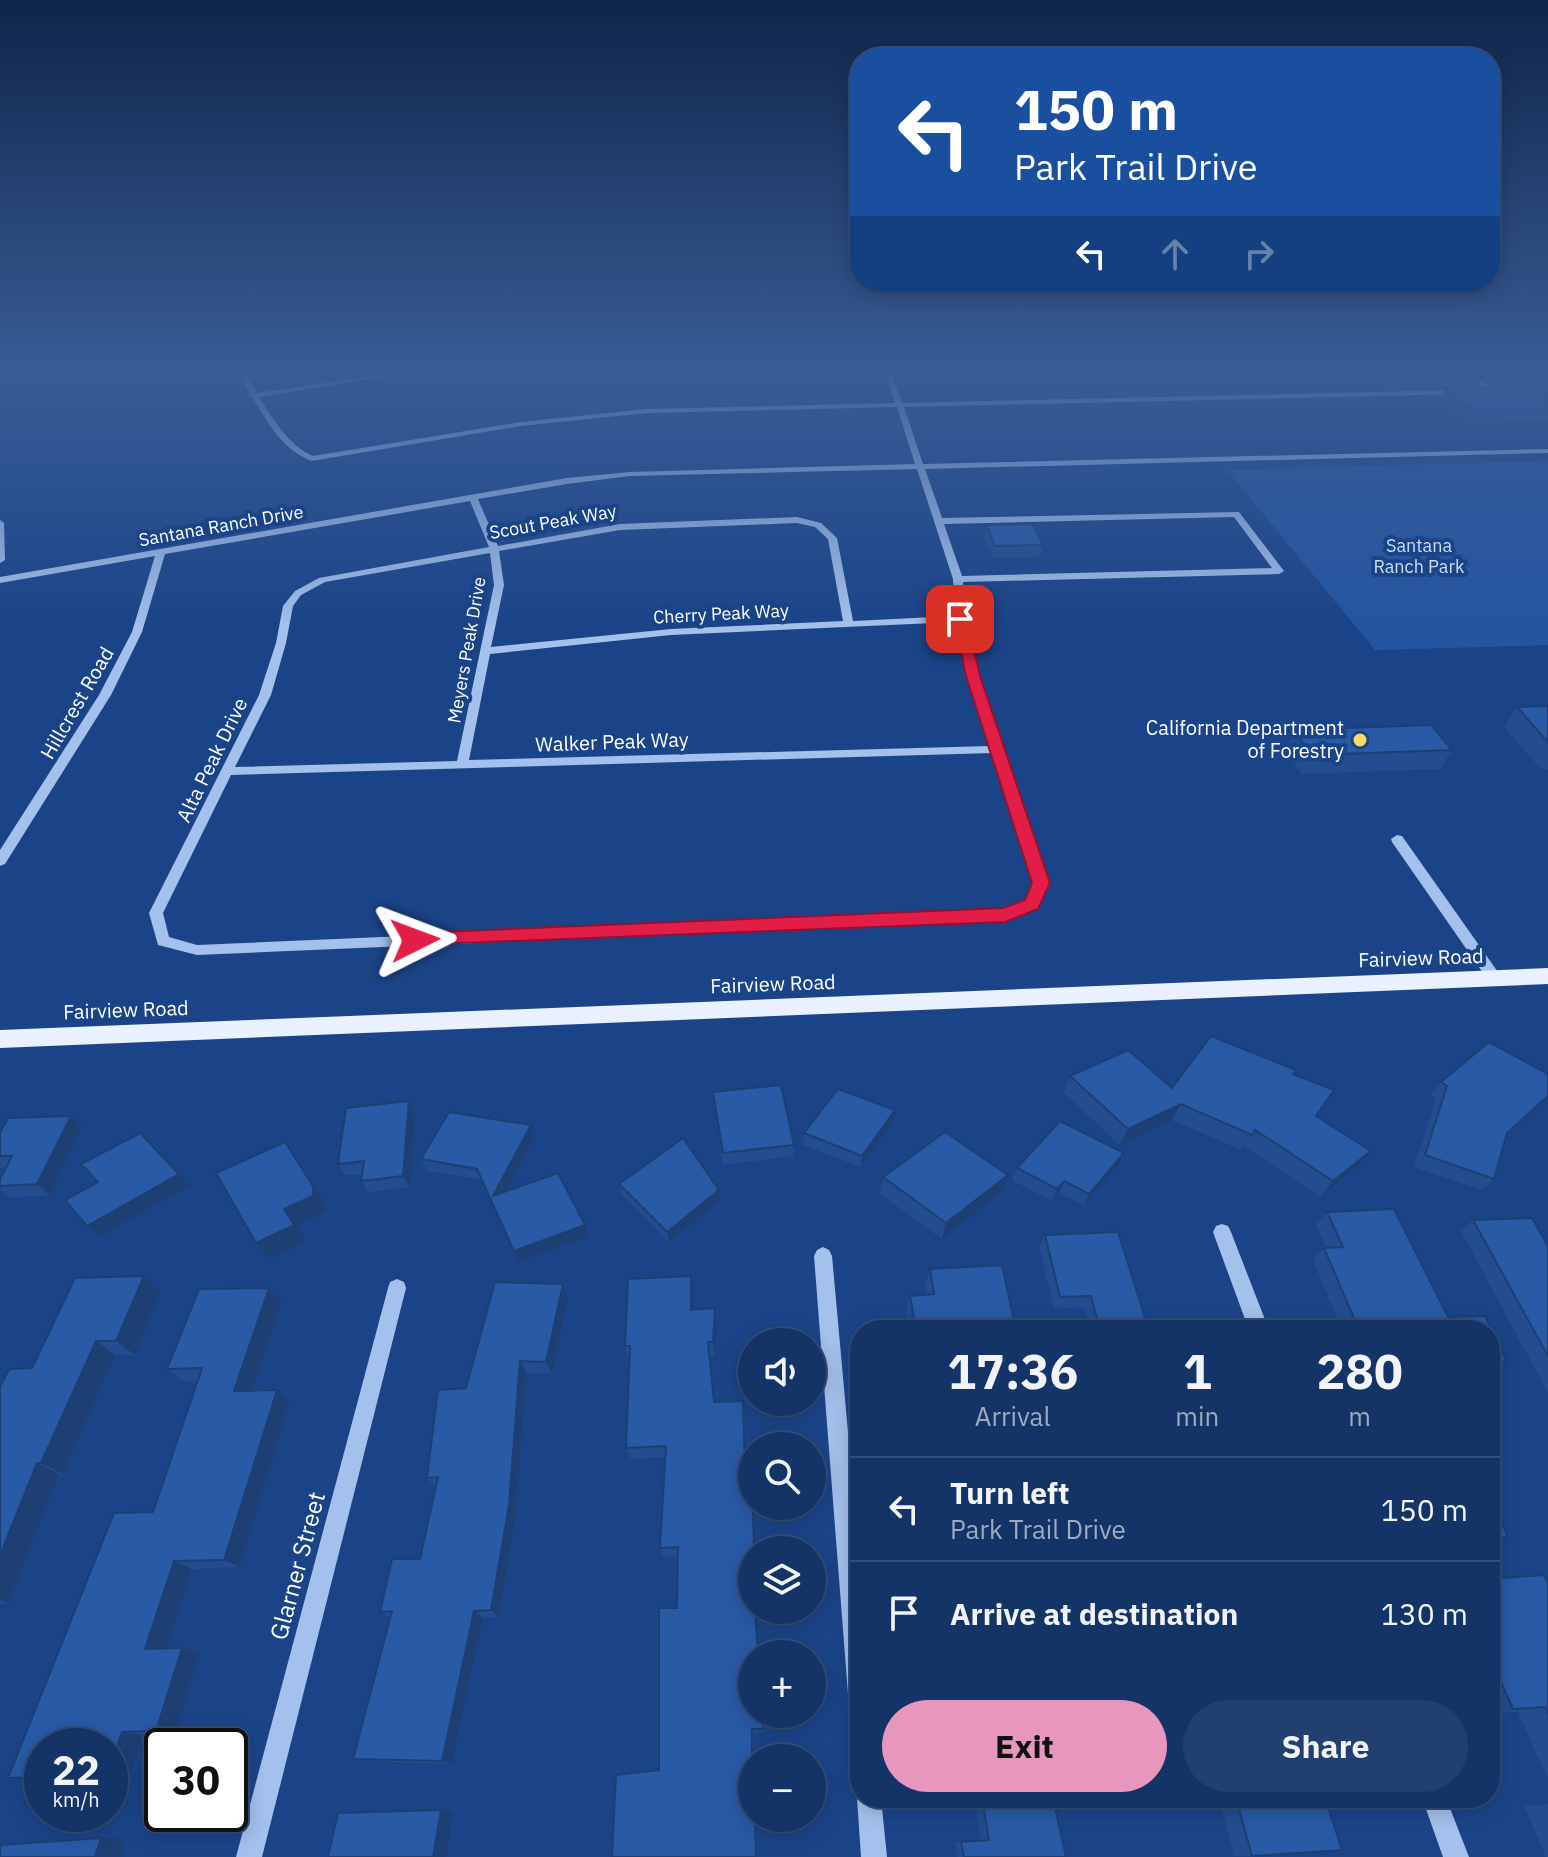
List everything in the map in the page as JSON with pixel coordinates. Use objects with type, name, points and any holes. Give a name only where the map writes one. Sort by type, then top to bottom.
[{"type":"main road","name":"Fairview Road","points":[[0,1039],[1548,976]]},
{"type":"street","points":[[300,455],[312,459],[339,455]]},
{"type":"street","points":[[916,455],[958,579],[960,619],[973,676],[997,749]]},
{"type":"street","name":"Santana Ranch Drive","points":[[0,580],[567,481],[630,474],[1384,455]]},
{"type":"street","name":"Meyers Peak Drive","points":[[462,764],[499,585],[494,548],[473,498]]},
{"type":"street","points":[[938,521],[1236,514],[1279,571],[958,579]]},
{"type":"street","name":"Scout Peak Way","points":[[298,593],[322,580],[620,527],[797,520],[818,525],[832,538],[849,624]]},
{"type":"street","points":[[0,523],[0,560]]},
{"type":"street","name":"Hillcrest Road","points":[[0,861],[112,682],[137,632],[161,552]]},
{"type":"street","name":"Alta Peak Drive","points":[[298,593],[288,606],[281,643],[265,695],[156,913],[163,941],[197,950],[1005,915],[1032,904],[1041,883],[997,749]]},
{"type":"street","name":"Cherry Peak Way","points":[[484,651],[671,632],[960,619]]},
{"type":"street","name":"Walker Peak Way","points":[[228,771],[997,749]]},
{"type":"street","points":[[1397,839],[1495,979]]},
{"type":"street","points":[[1222,1232],[1255,1320]]},
{"type":"street","points":[[823,1256],[850,1576]]},
{"type":"street","name":"Glarner Street","points":[[249,1857],[397,1288]]},
{"type":"street","points":[[870,1808],[874,1857]]},
{"type":"street","points":[[1438,1808],[1456,1857]]},
{"type":"green space","name":"Santana Ranch Park","points":[[1548,461],[1548,645],[1375,650],[1227,470]]},
{"type":"building","points":[[1033,524],[1043,545],[995,546],[986,525]]},
{"type":"building","points":[[1548,706],[1548,742],[1517,707]]},
{"type":"building","points":[[1431,725],[1452,750],[1311,755],[1294,730]]},
{"type":"building","points":[[1211,1036],[1296,1070],[1293,1074],[1334,1090],[1316,1116],[1371,1151],[1333,1181],[1255,1130],[1252,1135],[1181,1104],[1128,1129],[1070,1076],[1128,1050],[1172,1088]]},
{"type":"building","points":[[1489,1042],[1548,1074],[1548,1096],[1507,1133],[1494,1179],[1425,1155],[1447,1086],[1441,1082]]},
{"type":"building","points":[[781,1085],[794,1145],[723,1153],[713,1092]]},
{"type":"building","points":[[838,1089],[895,1110],[862,1156],[804,1133]]},
{"type":"building","points":[[409,1101],[403,1176],[361,1181],[364,1161],[338,1164],[346,1108]]},
{"type":"building","points":[[449,1112],[531,1125],[493,1196],[558,1173],[585,1225],[514,1251],[477,1169],[421,1159]]},
{"type":"building","points":[[71,1116],[37,1184],[0,1186],[0,1179],[12,1156],[0,1156],[0,1133],[8,1118]]},
{"type":"building","points":[[1060,1121],[1124,1153],[1089,1194],[1064,1181],[1057,1189],[1017,1168]]},
{"type":"building","points":[[945,1132],[1008,1175],[946,1223],[883,1177]]},
{"type":"building","points":[[140,1133],[179,1174],[87,1226],[65,1200],[98,1182],[81,1164]]},
{"type":"building","points":[[683,1138],[719,1190],[667,1232],[619,1184]]},
{"type":"building","points":[[285,1142],[313,1186],[313,1196],[284,1209],[294,1225],[256,1243],[216,1173]]},
{"type":"building","points":[[1394,1209],[1448,1317],[1485,1316],[1487,1320],[1355,1320],[1324,1248],[1343,1247],[1327,1212]]},
{"type":"building","points":[[1532,1218],[1548,1246],[1548,1356],[1473,1220]]},
{"type":"building","points":[[1118,1232],[1146,1320],[1097,1320],[1091,1296],[1060,1297],[1045,1235]]},
{"type":"building","points":[[1002,1265],[1014,1320],[914,1320],[910,1296],[934,1294],[930,1269]]},
{"type":"building","points":[[144,1276],[116,1341],[96,1341],[41,1463],[37,1463],[0,1555],[0,1387],[9,1369],[32,1368],[75,1278]]},
{"type":"building","points":[[691,1276],[691,1310],[715,1308],[713,1342],[708,1342],[714,1402],[738,1401],[738,1416],[743,1416],[744,1432],[738,1432],[738,1520],[753,1520],[754,1536],[738,1536],[738,1624],[756,1624],[757,1640],[738,1640],[738,1728],[763,1729],[752,1729],[752,1744],[738,1744],[738,1832],[755,1832],[756,1857],[612,1857],[616,1775],[659,1770],[659,1608],[677,1608],[678,1547],[660,1548],[666,1446],[626,1448],[630,1346],[625,1346],[628,1279]]},
{"type":"building","points":[[495,1282],[563,1284],[546,1362],[520,1361],[509,1505],[491,1610],[474,1611],[442,1761],[353,1759],[392,1611],[380,1612],[392,1559],[420,1559],[438,1477],[427,1478],[438,1390],[466,1388]]},
{"type":"building","points":[[269,1288],[234,1391],[277,1390],[224,1560],[174,1561],[145,1649],[182,1648],[157,1728],[128,1732],[128,1728],[28,1728],[114,1513],[153,1512],[202,1368],[167,1369],[199,1289]]},
{"type":"building","points":[[1500,1347],[1507,1362],[1500,1362]]},
{"type":"building","points":[[1500,1519],[1508,1537],[1500,1537]]},
{"type":"building","points":[[1544,1575],[1548,1582],[1548,1714],[1545,1707],[1513,1709],[1500,1680],[1500,1578]]},
{"type":"building","points":[[24,1738],[24,1778],[8,1778]]},
{"type":"building","points":[[984,1808],[1055,1808],[1066,1857],[964,1857],[961,1842],[989,1840]]},
{"type":"building","points":[[1239,1808],[1328,1808],[1342,1850],[1252,1856]]},
{"type":"building","points":[[441,1810],[433,1857],[328,1857],[338,1813]]},
{"type":"building","points":[[101,1838],[95,1857],[0,1857],[0,1845]]},
{"type":"place","name":"California Department of Forestry","points":[[1360,740]]},
{"type":"route","points":[[415,940],[1005,915],[1032,904],[1041,883],[973,676],[960,619]]}]
